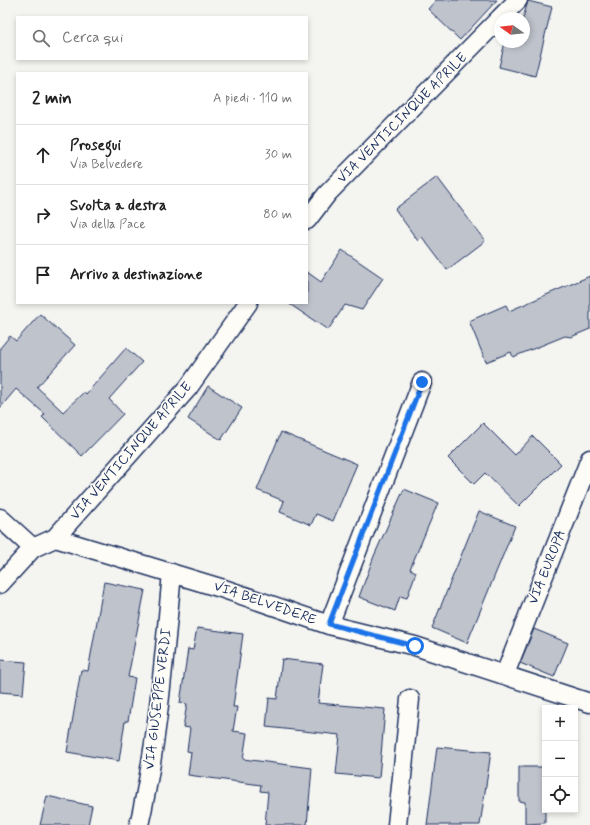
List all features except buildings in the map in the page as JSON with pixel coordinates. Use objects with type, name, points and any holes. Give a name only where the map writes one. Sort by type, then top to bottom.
[{"type":"street","name":"VIA VENTICINQUE APRILE","points":[[506,12],[518,0]]},
{"type":"street","name":"VIA VENTICINQUE APRILE","points":[[308,219],[327,194],[494,24]]},
{"type":"street","name":"VIA VENTICINQUE APRILE","points":[[0,584],[33,548],[55,538],[188,388],[247,304]]},
{"type":"street","points":[[329,624],[422,382]]},
{"type":"street","name":"VIA EUROPA","points":[[505,674],[590,459]]},
{"type":"street","points":[[0,518],[33,548]]},
{"type":"street","name":"VIA BELVEDERE","points":[[55,538],[172,573],[329,624],[415,646],[505,674],[590,703]]},
{"type":"street","name":"VIA GIUSEPPE VERDI","points":[[139,825],[146,793],[165,645],[172,573]]},
{"type":"street","points":[[397,825],[410,699]]},
{"type":"route","points":[[415,646],[329,624],[422,382]]}]
